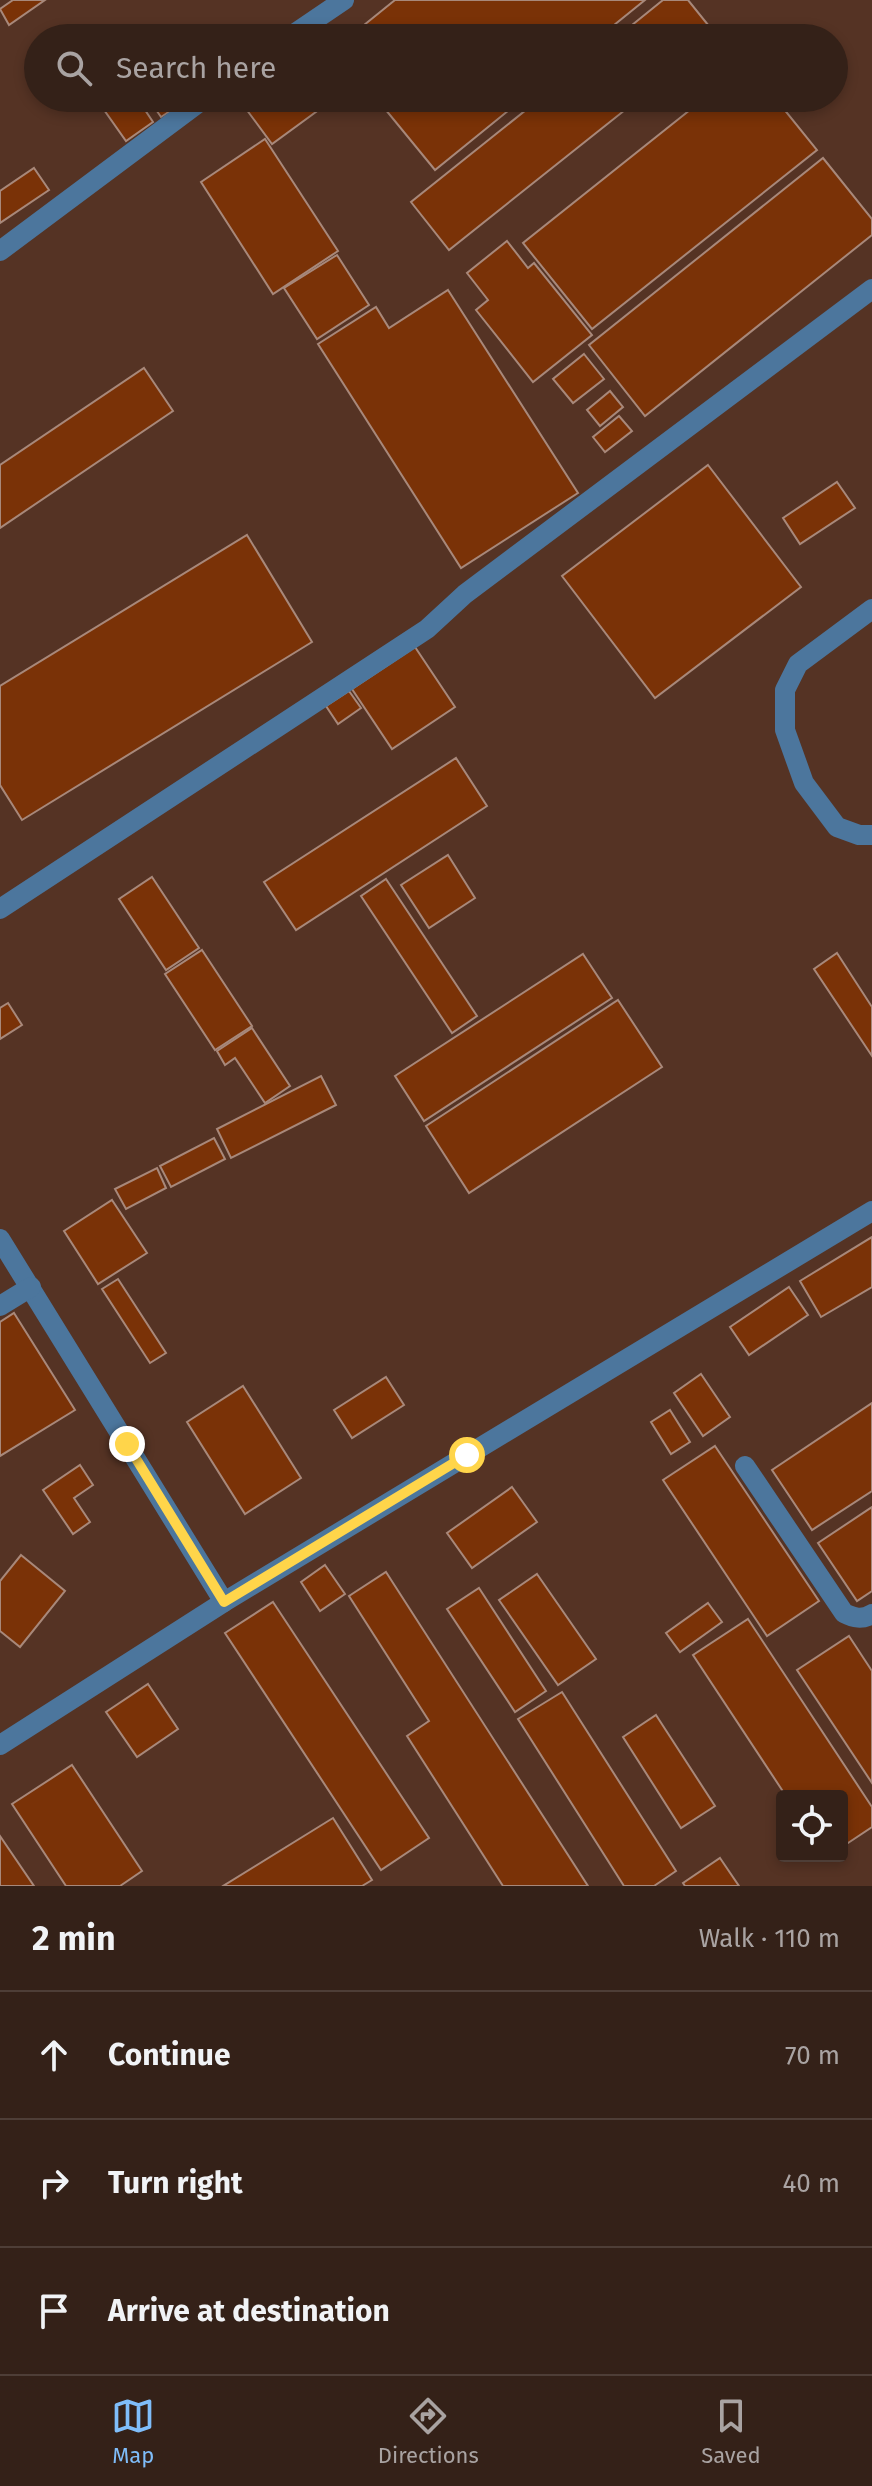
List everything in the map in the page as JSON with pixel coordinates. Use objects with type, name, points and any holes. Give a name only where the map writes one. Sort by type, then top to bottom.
[{"type":"street","points":[[309,24],[344,0]]},
{"type":"street","points":[[0,251],[186,112]]},
{"type":"street","points":[[0,909],[427,629],[465,594],[872,289]]},
{"type":"street","points":[[872,609],[798,664],[785,690],[785,730],[804,783],[837,827],[859,835],[872,835]]},
{"type":"street","points":[[0,1745],[224,1602],[872,1211]]},
{"type":"street","points":[[0,1239],[224,1602]]},
{"type":"street","points":[[0,1306],[31,1287]]},
{"type":"street","points":[[745,1466],[844,1613],[855,1619],[872,1614]]},
{"type":"shaded area","points":[[0,0],[872,0],[872,1886],[0,1886]]},
{"type":"building","points":[[13,0],[45,0],[9,25],[0,9]]},
{"type":"building","points":[[395,0],[645,0],[615,24],[365,24]]},
{"type":"building","points":[[663,0],[688,0],[707,24],[633,24]]},
{"type":"building","points":[[106,112],[146,112],[153,122],[126,141]]},
{"type":"building","points":[[248,112],[316,112],[272,144]]},
{"type":"building","points":[[387,112],[507,112],[435,170]]},
{"type":"building","points":[[524,112],[622,112],[449,250],[411,202]]},
{"type":"building","points":[[687,112],[786,112],[817,150],[592,329],[523,243]]},
{"type":"building","points":[[265,139],[338,251],[273,294],[201,182]]},
{"type":"building","points":[[823,158],[872,219],[872,235],[645,416],[589,345]]},
{"type":"building","points":[[34,168],[49,190],[0,223],[0,191]]},
{"type":"building","points":[[507,241],[528,268],[534,263],[592,335],[533,382],[476,310],[488,300],[467,273]]},
{"type":"building","points":[[337,255],[369,305],[317,339],[284,288]]},
{"type":"building","points":[[448,290],[578,493],[461,568],[318,344],[376,307],[389,328]]},
{"type":"building","points":[[584,354],[604,379],[573,403],[553,379]]},
{"type":"building","points":[[144,368],[173,411],[0,528],[0,465]]},
{"type":"building","points":[[610,391],[623,407],[600,426],[587,410]]},
{"type":"building","points":[[619,416],[632,431],[605,452],[593,437]]},
{"type":"building","points":[[708,465],[801,587],[655,698],[562,576]]},
{"type":"building","points":[[837,482],[855,508],[800,544],[783,518]]},
{"type":"building","points":[[247,535],[312,642],[22,820],[0,785],[0,686]]},
{"type":"building","points":[[415,647],[455,707],[392,749],[352,689]]},
{"type":"building","points":[[349,691],[361,708],[338,724],[326,706]]},
{"type":"building","points":[[456,758],[487,806],[296,930],[264,882]]},
{"type":"building","points":[[448,855],[475,898],[429,928],[401,885]]},
{"type":"building","points":[[152,877],[199,948],[166,970],[119,899]]},
{"type":"building","points":[[386,879],[477,1016],[452,1033],[361,896]]},
{"type":"building","points":[[202,950],[252,1026],[215,1050],[165,974]]},
{"type":"building","points":[[837,953],[872,1007],[872,1056],[814,969]]},
{"type":"building","points":[[583,954],[612,998],[424,1121],[395,1076]]},
{"type":"building","points":[[618,1000],[662,1067],[469,1193],[426,1126]]},
{"type":"building","points":[[8,1003],[22,1025],[0,1039],[0,1008]]},
{"type":"building","points":[[252,1028],[290,1086],[265,1103],[235,1058],[225,1065],[217,1051]]},
{"type":"building","points":[[321,1076],[336,1105],[231,1158],[217,1129]]},
{"type":"building","points":[[214,1138],[225,1159],[171,1187],[160,1166]]},
{"type":"building","points":[[157,1168],[166,1188],[126,1209],[115,1189]]},
{"type":"building","points":[[112,1200],[147,1253],[98,1284],[64,1231]]},
{"type":"building","points":[[872,1237],[872,1287],[821,1317],[800,1281]]},
{"type":"building","points":[[118,1279],[166,1353],[150,1363],[102,1289]]},
{"type":"building","points":[[789,1287],[808,1315],[749,1355],[730,1327]]},
{"type":"building","points":[[14,1313],[75,1410],[0,1456],[0,1322]]},
{"type":"building","points":[[701,1374],[730,1417],[703,1436],[674,1393]]},
{"type":"building","points":[[386,1377],[404,1405],[352,1438],[334,1410]]},
{"type":"building","points":[[243,1386],[301,1478],[245,1514],[187,1422]]},
{"type":"building","points":[[872,1403],[872,1491],[812,1530],[772,1470]]},
{"type":"building","points":[[670,1410],[690,1442],[671,1454],[651,1422]]},
{"type":"building","points":[[715,1446],[819,1601],[767,1636],[663,1480]]},
{"type":"building","points":[[80,1465],[93,1485],[74,1498],[90,1522],[73,1534],[43,1490]]},
{"type":"building","points":[[512,1487],[537,1522],[472,1568],[447,1533]]},
{"type":"building","points":[[872,1507],[872,1591],[857,1601],[818,1543]]},
{"type":"building","points":[[21,1555],[65,1591],[20,1647],[0,1631],[0,1581]]},
{"type":"building","points":[[325,1565],[345,1594],[320,1611],[301,1582]]},
{"type":"building","points":[[386,1572],[588,1886],[503,1886],[407,1736],[429,1721],[349,1596]]},
{"type":"building","points":[[537,1574],[596,1659],[558,1685],[499,1600]]},
{"type":"building","points":[[479,1588],[546,1691],[515,1712],[447,1609]]},
{"type":"building","points":[[273,1602],[429,1838],[381,1870],[225,1633]]},
{"type":"building","points":[[708,1603],[722,1622],[680,1652],[666,1633]]},
{"type":"building","points":[[748,1619],[872,1807],[872,1827],[848,1843],[848,1790],[782,1790],[693,1655]]},
{"type":"building","points":[[849,1636],[872,1671],[872,1783],[797,1670]]},
{"type":"building","points":[[148,1684],[178,1729],[137,1757],[106,1712]]},
{"type":"building","points":[[562,1692],[676,1871],[654,1886],[624,1886],[518,1719]]},
{"type":"building","points":[[656,1715],[715,1806],[681,1828],[623,1737]]},
{"type":"building","points":[[72,1765],[142,1871],[120,1886],[66,1886],[12,1804]]},
{"type":"building","points":[[333,1818],[372,1880],[362,1886],[223,1886]]},
{"type":"building","points":[[0,1836],[34,1886],[0,1886]]},
{"type":"building","points":[[720,1858],[739,1886],[685,1886],[683,1883]]},
{"type":"route","points":[[127,1444],[224,1602],[467,1455]]}]
